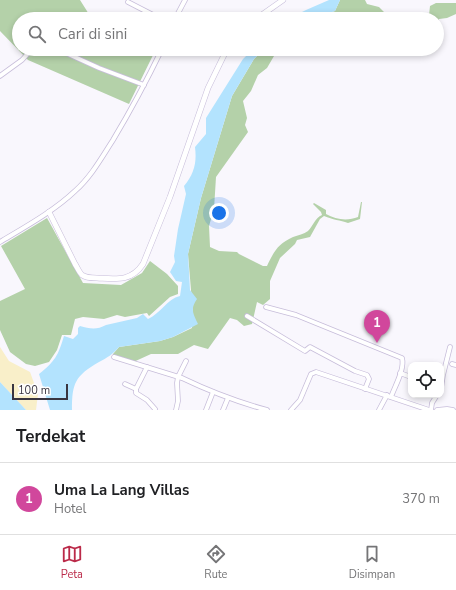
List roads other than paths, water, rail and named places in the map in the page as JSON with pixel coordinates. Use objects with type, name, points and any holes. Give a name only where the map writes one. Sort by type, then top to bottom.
[{"type":"street","points":[[179,12],[185,0]]},
{"type":"street","points":[[266,12],[283,0]]},
{"type":"street","points":[[128,2],[147,12]]},
{"type":"street","points":[[0,76],[26,56]]},
{"type":"street","points":[[73,56],[144,85]]},
{"type":"street","points":[[0,242],[49,212],[76,190],[89,175],[112,141],[158,56]]},
{"type":"street","points":[[49,212],[75,264],[84,276],[89,278],[118,279],[138,272],[143,264],[170,197],[208,88],[224,56]]},
{"type":"street","points":[[266,307],[296,315],[402,358],[403,361],[400,372],[389,396],[379,410]]},
{"type":"street","points":[[247,316],[306,351],[310,347],[355,371],[367,375],[369,379],[365,389]]},
{"type":"street","points":[[444,371],[450,347]]},
{"type":"street","points":[[114,357],[178,377],[251,408],[267,410]]},
{"type":"street","points":[[176,410],[178,400],[176,383],[186,361]]},
{"type":"street","points":[[147,367],[136,389],[137,394],[148,400],[155,409]]},
{"type":"street","points":[[291,410],[300,400],[313,372],[320,373],[428,410],[435,398]]},
{"type":"street","points":[[400,372],[408,375]]},
{"type":"street","points":[[125,384],[136,389]]},
{"type":"street","points":[[206,410],[213,392]]},
{"type":"street","points":[[223,410],[228,398]]},
{"type":"street","points":[[437,410],[453,410]]},
{"type":"water","points":[[329,0],[340,0],[335,11],[332,12],[302,12]]},
{"type":"water","points":[[246,56],[257,56],[232,96],[201,198],[188,254],[190,290],[197,299],[193,311],[198,324],[173,337],[160,341],[119,347],[110,356],[91,367],[76,381],[73,393],[72,410],[50,410],[39,374],[55,358],[60,349],[64,336],[73,339],[78,334],[78,328],[80,326],[90,328],[103,327],[137,318],[143,314],[148,319],[171,300],[180,296],[182,282],[176,281],[170,272],[175,262],[174,256],[178,229],[186,194],[184,186],[192,173],[195,163],[195,147],[206,134],[206,118]]},
{"type":"water","points":[[0,382],[26,410],[0,410]]},
{"type":"place","name":"Uma La Lang Villas","points":[[377,343]]}]
